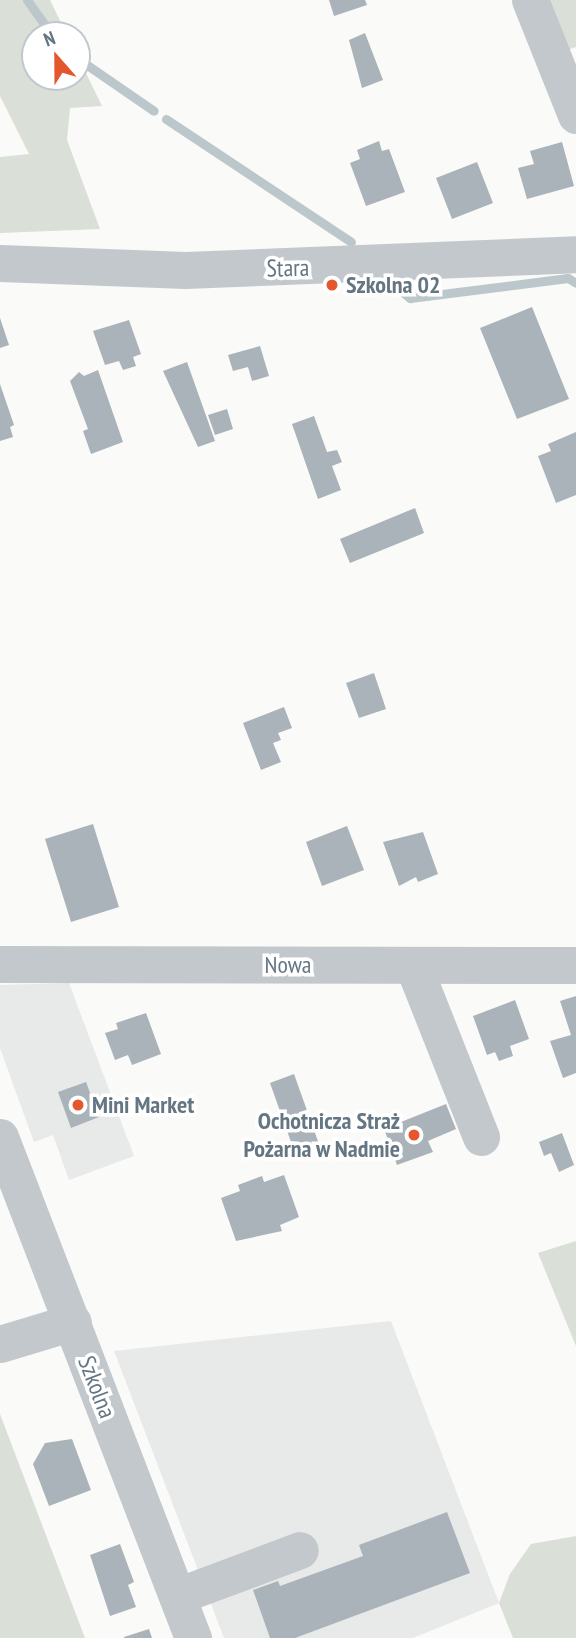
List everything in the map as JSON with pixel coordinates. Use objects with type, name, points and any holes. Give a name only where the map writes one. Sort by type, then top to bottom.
[{"type":"street","points":[[530,0],[576,115]]},
{"type":"street","name":"Stara","points":[[0,263],[185,270],[576,254]]},
{"type":"street","name":"Nowa","points":[[0,964],[576,965]]},
{"type":"street","points":[[413,965],[481,1137]]},
{"type":"street","name":"Szkolna","points":[[0,1137],[192,1638]]},
{"type":"street","points":[[0,1344],[73,1322]]},
{"type":"street","points":[[177,1596],[300,1550]]},
{"type":"shaded area","points":[[0,0],[50,0],[60,21],[21,21],[21,91],[91,91],[91,84],[102,106],[70,108],[67,140],[100,229],[0,233],[0,157],[29,154],[0,96]]},
{"type":"shaded area","points":[[542,0],[576,0],[576,47],[562,52]]},
{"type":"shaded area","points":[[69,983],[134,1156],[69,1180],[53,1135],[34,1142],[0,1048],[0,985]]},
{"type":"shaded area","points":[[576,1241],[576,1346],[538,1253]]},
{"type":"shaded area","points":[[391,1321],[499,1603],[413,1638],[224,1638],[114,1351]]},
{"type":"shaded area","points":[[0,1414],[85,1638],[0,1638]]},
{"type":"shaded area","points":[[576,1536],[576,1638],[513,1638],[499,1603],[510,1574],[531,1544]]},
{"type":"building","points":[[329,0],[365,0],[367,5],[334,16]]},
{"type":"building","points":[[365,33],[383,80],[362,88],[349,40]]},
{"type":"building","points":[[379,141],[382,151],[389,149],[405,192],[366,206],[350,163],[360,159],[357,150]]},
{"type":"building","points":[[562,142],[574,186],[527,199],[518,168],[534,164],[530,151]]},
{"type":"building","points":[[477,162],[493,203],[452,219],[436,178]]},
{"type":"building","points":[[532,307],[569,399],[517,419],[480,328]]},
{"type":"building","points":[[0,318],[9,345],[0,348]]},
{"type":"building","points":[[129,320],[141,354],[133,357],[136,366],[123,370],[119,361],[105,365],[93,331]]},
{"type":"building","points":[[260,346],[269,376],[252,381],[248,367],[233,371],[228,355]]},
{"type":"building","points":[[187,362],[215,441],[198,447],[163,371]]},
{"type":"building","points":[[98,370],[123,442],[91,454],[83,431],[88,429],[70,381],[79,372],[84,376]]},
{"type":"building","points":[[0,384],[14,425],[10,427],[13,437],[0,441]]},
{"type":"building","points":[[227,409],[233,429],[215,435],[208,415]]},
{"type":"building","points":[[314,416],[327,452],[337,450],[342,462],[332,466],[341,490],[318,499],[292,424]]},
{"type":"building","points":[[576,432],[576,495],[556,503],[538,456],[551,451],[548,444]]},
{"type":"building","points":[[415,508],[424,533],[350,563],[340,539]]},
{"type":"building","points":[[374,673],[386,709],[359,718],[346,683]]},
{"type":"building","points":[[284,707],[292,728],[278,733],[281,740],[273,743],[281,762],[261,770],[243,723]]},
{"type":"building","points":[[93,824],[119,907],[71,922],[45,839]]},
{"type":"building","points":[[347,826],[364,870],[322,886],[306,842]]},
{"type":"building","points":[[423,832],[438,874],[418,882],[416,877],[399,886],[383,842]]},
{"type":"building","points":[[576,996],[576,1073],[563,1078],[550,1041],[571,1035],[560,1001]]},
{"type":"building","points":[[515,1000],[529,1039],[510,1046],[513,1056],[499,1061],[495,1052],[487,1055],[473,1016]]},
{"type":"building","points":[[146,1013],[161,1054],[132,1065],[128,1055],[115,1060],[105,1033],[118,1029],[116,1023]]},
{"type":"building","points":[[294,1074],[320,1147],[296,1156],[270,1083]]},
{"type":"building","name":"Mini Market","points":[[86,1082],[99,1117],[71,1128],[58,1092]]},
{"type":"building","name":"Ochotnicza Straż Pożarna w Nadmie","points":[[446,1104],[456,1129],[428,1141],[433,1152],[397,1165],[382,1123],[398,1116],[401,1122]]},
{"type":"building","points":[[562,1133],[574,1165],[559,1172],[551,1153],[544,1156],[539,1142]]},
{"type":"building","points":[[284,1175],[299,1217],[280,1225],[282,1231],[236,1241],[221,1198],[240,1191],[238,1185],[262,1176],[264,1182]]},
{"type":"building","points":[[72,1439],[91,1490],[49,1506],[33,1464],[45,1443]]},
{"type":"building","points":[[447,1512],[470,1573],[295,1638],[270,1638],[253,1590],[278,1581],[280,1586],[363,1556],[359,1545]]},
{"type":"building","points":[[120,1544],[134,1582],[128,1585],[136,1607],[110,1616],[90,1555]]},
{"type":"building","points":[[149,1629],[152,1638],[124,1638],[124,1637]]},
{"type":"waterway","points":[[27,0],[42,21]]},
{"type":"waterway","points":[[91,68],[154,111]]},
{"type":"waterway","points":[[166,119],[351,242]]},
{"type":"waterway","points":[[400,290],[410,298],[568,278],[576,283]]},
{"type":"place","name":"Szkolna 02","points":[[332,285]]},
{"type":"place","name":"Mini Market","points":[[78,1105]]},
{"type":"place","name":"Ochotnicza Straż Pożarna w Nadmie","points":[[414,1135]]}]
